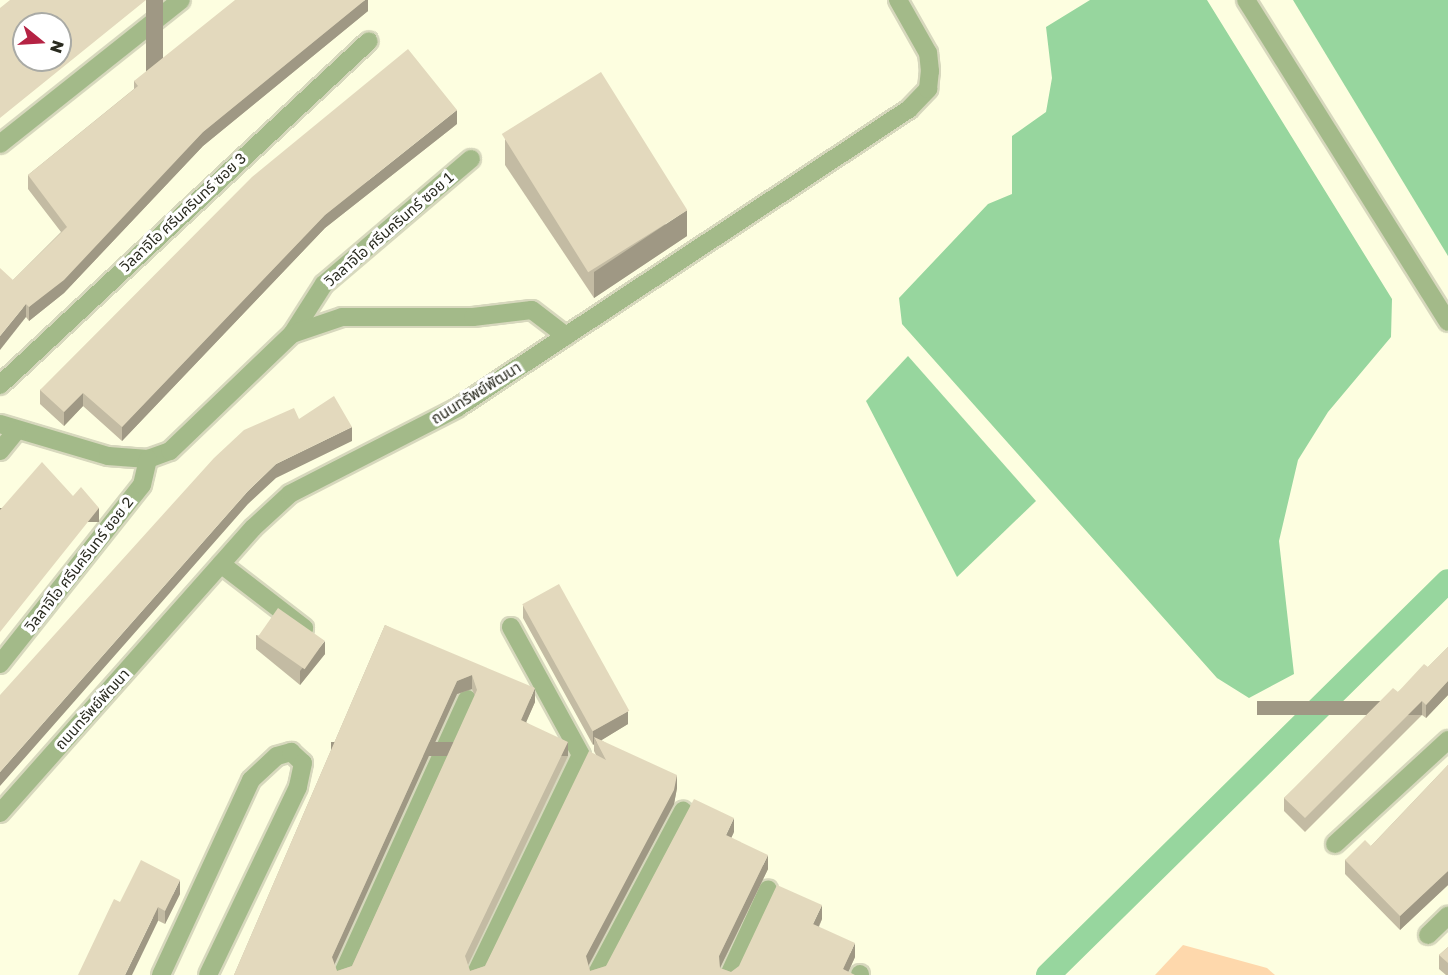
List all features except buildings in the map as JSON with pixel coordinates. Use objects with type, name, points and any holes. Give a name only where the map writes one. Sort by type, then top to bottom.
[{"type":"street","points":[[0,144],[181,0]]},
{"type":"street","name":"ถนนทรัพย์พัฒนา","points":[[0,813],[221,564],[290,494],[457,408],[909,109],[928,89],[930,71],[928,52],[898,0]]},
{"type":"street","points":[[1246,0],[1448,321]]},
{"type":"street","name":"วิลลาจิโอ ศรีนครินทร์ ซอย 3","points":[[0,385],[369,41]]},
{"type":"street","name":"วิลลาจิโอ ศรีนครินทร์ ซอย 1","points":[[292,334],[324,284],[471,159]]},
{"type":"street","points":[[0,451],[9,427],[108,456],[148,459],[170,451],[292,334],[342,317],[473,317],[532,310],[566,336]]},
{"type":"street","name":"วิลลาจิโอ ศรีนครินทร์ ซอย 2","points":[[0,664],[142,485],[148,459]]},
{"type":"street","points":[[221,564],[304,628]]},
{"type":"street","points":[[474,975],[581,755],[511,627]]},
{"type":"street","points":[[342,975],[467,699]]},
{"type":"street","points":[[1335,844],[1448,740]]},
{"type":"street","points":[[161,975],[251,780],[277,756],[291,752],[303,763],[298,787],[208,975]]},
{"type":"street","points":[[596,975],[683,811]]},
{"type":"street","points":[[729,975],[768,890]]},
{"type":"street","points":[[1428,935],[1448,916]]},
{"type":"shaded area","points":[[1090,0],[1207,0],[1392,299],[1391,337],[1328,412],[1298,460],[1279,541],[1294,674],[1249,698],[1217,678],[902,324],[899,298],[988,204],[1012,194],[1012,136],[1046,112],[1052,78],[1046,27]]},
{"type":"shaded area","points":[[1293,0],[1448,0],[1448,256]]},
{"type":"shaded area","points":[[908,356],[1036,501],[957,577],[866,401]]},
{"type":"shaded area","points":[[1183,945],[1267,968],[1275,975],[1155,975]]},
{"type":"waterway","points":[[1048,975],[1448,581]]}]
